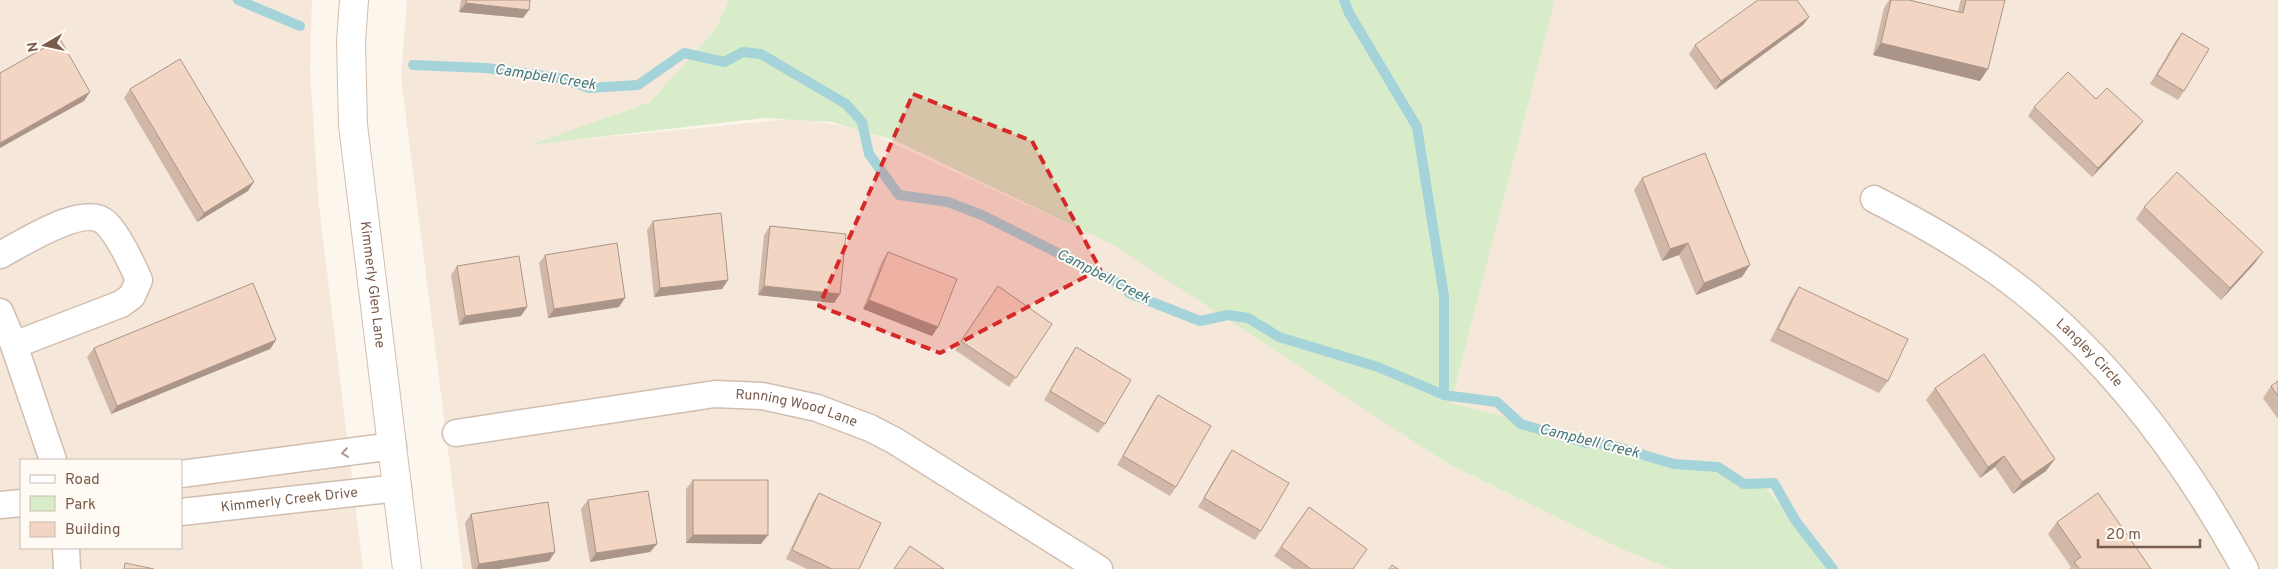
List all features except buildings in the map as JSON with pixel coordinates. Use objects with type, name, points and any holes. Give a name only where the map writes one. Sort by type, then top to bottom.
[{"type":"street","name":"Kimmerly Glen Lane","points":[[354,0],[351,42],[353,125],[407,569]]},
{"type":"street","name":"Langley Circle","points":[[1874,199],[1951,241],[2024,292],[2085,346],[2142,410],[2169,447],[2245,569]]},
{"type":"street","points":[[0,255],[66,220],[88,216],[105,222],[131,260],[139,280],[132,296],[121,304],[14,345]]},
{"type":"street","points":[[0,312],[14,345],[53,459]]},
{"type":"street","name":"Running Wood Lane","points":[[456,432],[715,394],[762,396],[808,406],[870,428],[895,441],[1099,569]]},
{"type":"street","points":[[182,474],[393,446]]},
{"type":"street","name":"Kimmerly Creek Drive","points":[[182,512],[398,488]]},
{"type":"street","points":[[0,505],[20,504]]},
{"type":"street","points":[[66,549],[66,569]]},
{"type":"highlighted area","points":[[913,94],[1032,141],[1100,269],[940,353],[819,306]]},
{"type":"shaded area","points":[[0,0],[312,0],[310,71],[319,206],[363,569],[0,569]]},
{"type":"shaded area","points":[[407,0],[729,0],[715,30],[650,102],[532,144],[799,118],[864,130],[1120,248],[1445,462],[1619,548],[1671,569],[463,569],[401,77]]},
{"type":"shaded area","points":[[1555,0],[2278,0],[2278,569],[1837,569],[1764,484],[1451,403]]},
{"type":"green space","points":[[729,0],[1555,0],[1451,403],[1763,484],[1836,569],[1671,569],[1619,548],[1445,462],[1117,247],[896,141],[831,122],[765,118],[529,145],[650,102],[715,30]]},
{"type":"waterway","name":"Campbell Creek","points":[[238,0],[300,26]]},
{"type":"waterway","points":[[1344,0],[1349,13],[1417,127],[1444,296],[1444,395]]},
{"type":"waterway","name":"Campbell Creek","points":[[413,65],[486,68],[560,78],[589,88],[638,85],[684,53],[724,62],[743,52],[761,54],[846,104],[862,122],[869,154],[899,195],[948,202],[982,215],[1122,285],[1129,293],[1200,321],[1228,315],[1248,318],[1279,337],[1378,367],[1444,395],[1497,402],[1521,424],[1586,443],[1607,444],[1674,464],[1718,467],[1744,484],[1774,483],[1795,520],[1833,569]]}]
